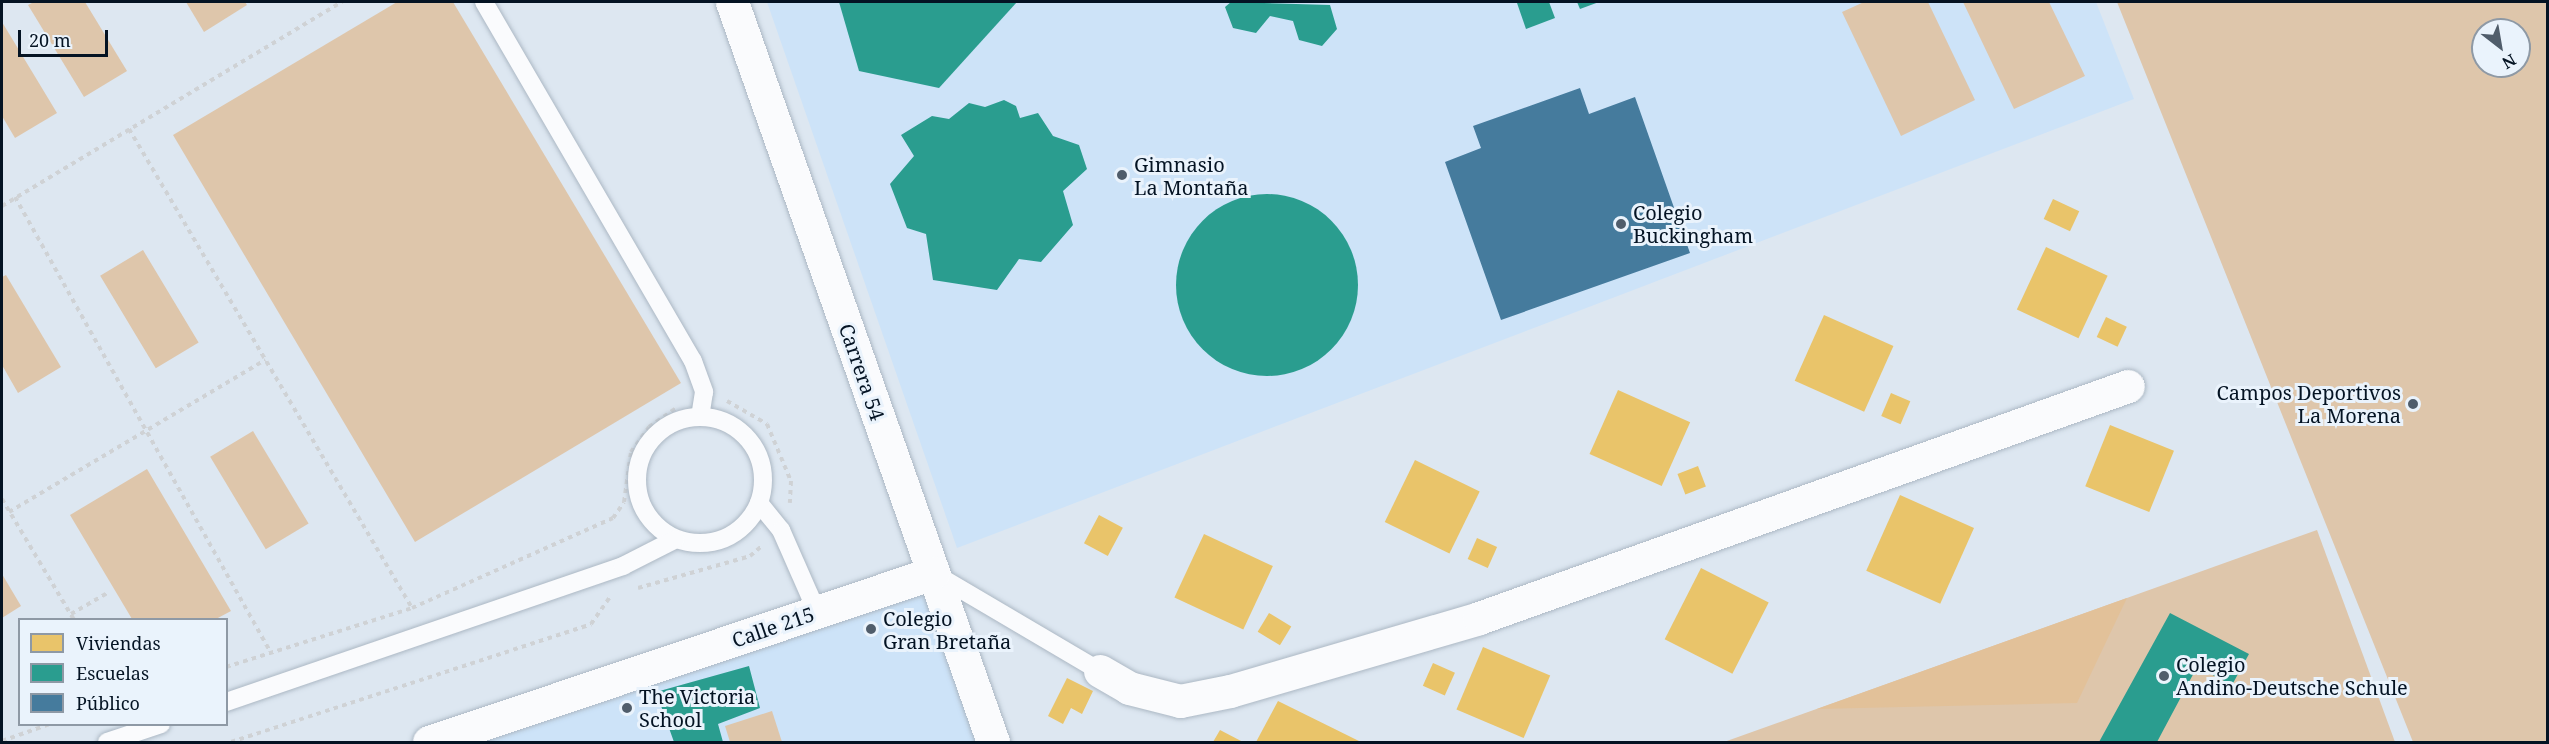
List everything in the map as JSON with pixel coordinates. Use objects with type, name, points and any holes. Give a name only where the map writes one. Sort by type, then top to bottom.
[{"type":"street","name":"Carrera 54","points":[[732,2],[993,742]]},
{"type":"street","points":[[1100,671],[1129,688],[1180,701],[1230,692],[1479,618],[2128,386]]},
{"type":"street","name":"Calle 215","points":[[429,742],[933,573]]},
{"type":"lane","points":[[484,2],[697,368],[704,392],[700,416]]},
{"type":"lane","points":[[700,416],[724,420],[745,434],[754,447],[764,478],[759,503],[746,524],[726,538],[701,543],[676,539],[656,526],[642,505],[636,481],[639,464],[655,435],[675,421],[700,416]]},
{"type":"lane","points":[[759,503],[782,530],[817,612]]},
{"type":"lane","points":[[228,701],[622,566],[676,539]]},
{"type":"lane","points":[[933,573],[1100,671]]},
{"type":"lane","points":[[107,742],[155,726]]},
{"type":"path","points":[[2,206],[342,2]]},
{"type":"path","points":[[129,129],[411,608]]},
{"type":"path","points":[[15,197],[272,653]]},
{"type":"path","points":[[9,512],[265,360]]},
{"type":"path","points":[[2,499],[74,618]]},
{"type":"path","points":[[71,614],[109,592]]},
{"type":"path","points":[[2,741],[45,726]]},
{"type":"shaded area","points":[[34,2],[85,2],[127,71],[84,97],[28,5]]},
{"type":"shaded area","points":[[186,2],[245,2],[247,5],[204,32]]},
{"type":"shaded area","points":[[397,2],[453,2],[681,383],[415,542],[173,135]]},
{"type":"shaded area","name":"Gimnasio La Montaña","points":[[767,2],[2096,2],[2134,99],[957,548]]},
{"type":"shaded area","points":[[1864,2],[1928,2],[1975,100],[1901,136],[1842,12]]},
{"type":"shaded area","points":[[1963,2],[2049,2],[2085,76],[2014,109]]},
{"type":"shaded area","name":"Campos Deportivos La Morena","points":[[2117,2],[2547,2],[2547,742],[2413,742]]},
{"type":"shaded area","points":[[2,22],[57,113],[15,138],[2,116]]},
{"type":"shaded area","points":[[143,250],[199,343],[156,368],[100,276]]},
{"type":"shaded area","points":[[6,275],[61,367],[18,393],[2,365],[2,277]]},
{"type":"shaded area","points":[[253,431],[309,524],[266,549],[210,457]]},
{"type":"shaded area","points":[[147,469],[231,611],[218,618],[131,618],[70,515]]},
{"type":"shaded area","points":[[2317,530],[2395,742],[1724,742]]},
{"type":"shaded area","points":[[2,574],[21,606],[2,618]]},
{"type":"shaded area","name":"Colegio Gran Bretaña","points":[[928,584],[983,742],[470,742]]},
{"type":"shaded area","points":[[2127,598],[2077,703],[1817,709]]},
{"type":"shaded area","points":[[772,711],[782,742],[730,742],[725,726]]},
{"type":"building: Viviendas","points":[[2053,199],[2079,211],[2070,231],[2044,219]]},
{"type":"building: Viviendas","points":[[2046,247],[2108,276],[2078,338],[2017,310]]},
{"type":"building: Viviendas","points":[[1824,315],[1893,346],[1864,412],[1795,381]]},
{"type":"building: Viviendas","points":[[2106,317],[2127,327],[2118,347],[2097,337]]},
{"type":"building: Viviendas","points":[[1618,390],[1690,422],[1662,486],[1590,454]]},
{"type":"building: Viviendas","points":[[1891,393],[1910,401],[1901,424],[1881,416]]},
{"type":"building: Viviendas","points":[[2110,425],[2174,451],[2149,512],[2085,486]]},
{"type":"building: Viviendas","points":[[1415,460],[1480,492],[1449,554],[1385,522]]},
{"type":"building: Viviendas","points":[[1698,466],[1706,487],[1685,494],[1677,474]]},
{"type":"building: Viviendas","points":[[1900,495],[1974,528],[1940,604],[1866,571]]},
{"type":"building: Viviendas","points":[[1099,515],[1123,528],[1108,556],[1084,543]]},
{"type":"building: Viviendas","points":[[1204,534],[1273,566],[1243,630],[1174,597]]},
{"type":"building: Viviendas","points":[[1477,538],[1497,547],[1488,568],[1468,559]]},
{"type":"building: Viviendas","points":[[1701,568],[1769,603],[1732,674],[1665,639]]},
{"type":"building: Viviendas","points":[[1269,613],[1291,626],[1280,645],[1258,632]]},
{"type":"building: Viviendas","points":[[1483,647],[1550,676],[1524,738],[1456,710]]},
{"type":"building: Viviendas","points":[[1433,663],[1455,673],[1445,696],[1423,686]]},
{"type":"building: Viviendas","points":[[1067,678],[1093,691],[1082,714],[1071,708],[1063,724],[1048,716]]},
{"type":"building: Viviendas","points":[[1278,701],[1361,742],[1256,742]]},
{"type":"building: Viviendas","points":[[1220,730],[1243,742],[1213,742]]},
{"type":"building: Escuelas","points":[[839,2],[1017,2],[939,88],[859,71]]},
{"type":"building: Escuelas","points":[[1231,2],[1330,5],[1337,29],[1322,46],[1299,40],[1293,21],[1270,16],[1256,33],[1233,28],[1225,7]]},
{"type":"building: Escuelas","points":[[1549,2],[1555,18],[1526,29],[1517,3]]},
{"type":"building: Escuelas","points":[[1577,2],[1599,2],[1580,9]]},
{"type":"building: Escuelas","points":[[1004,100],[1016,106],[1020,118],[1038,113],[1053,136],[1079,145],[1087,169],[1063,191],[1073,225],[1041,262],[1019,259],[997,290],[933,280],[926,234],[907,228],[890,184],[914,156],[901,135],[932,116],[949,119],[969,103],[985,107]]},
{"type":"building: Escuelas","points":[[1267,194],[1302,201],[1331,221],[1351,250],[1358,285],[1351,320],[1331,349],[1302,369],[1267,376],[1232,369],[1203,349],[1183,320],[1176,285],[1183,250],[1203,221],[1232,201]]},
{"type":"building: Escuelas","name":"Colegio Andino-Deutsche Schule","points":[[2170,613],[2249,654],[2232,685],[2197,667],[2157,742],[2099,742]]},
{"type":"building: Escuelas","points":[[749,666],[760,708],[718,724],[723,742],[674,742],[656,692]]},
{"type":"building: Público","points":[[1580,88],[1589,114],[1635,97],[1690,253],[1501,320],[1445,162],[1481,148],[1473,126]]},
{"type":"place","name":"Gimnasio La Montaña","points":[[1122,175]]},
{"type":"place","name":"Colegio Buckingham","points":[[1621,224]]},
{"type":"place","name":"Campos Deportivos La Morena","points":[[2413,404]]},
{"type":"place","name":"Colegio Gran Bretaña","points":[[871,629]]},
{"type":"place","name":"Colegio Andino-Deutsche Schule","points":[[2164,676]]},
{"type":"place","name":"The Victoria School","points":[[627,708]]}]
